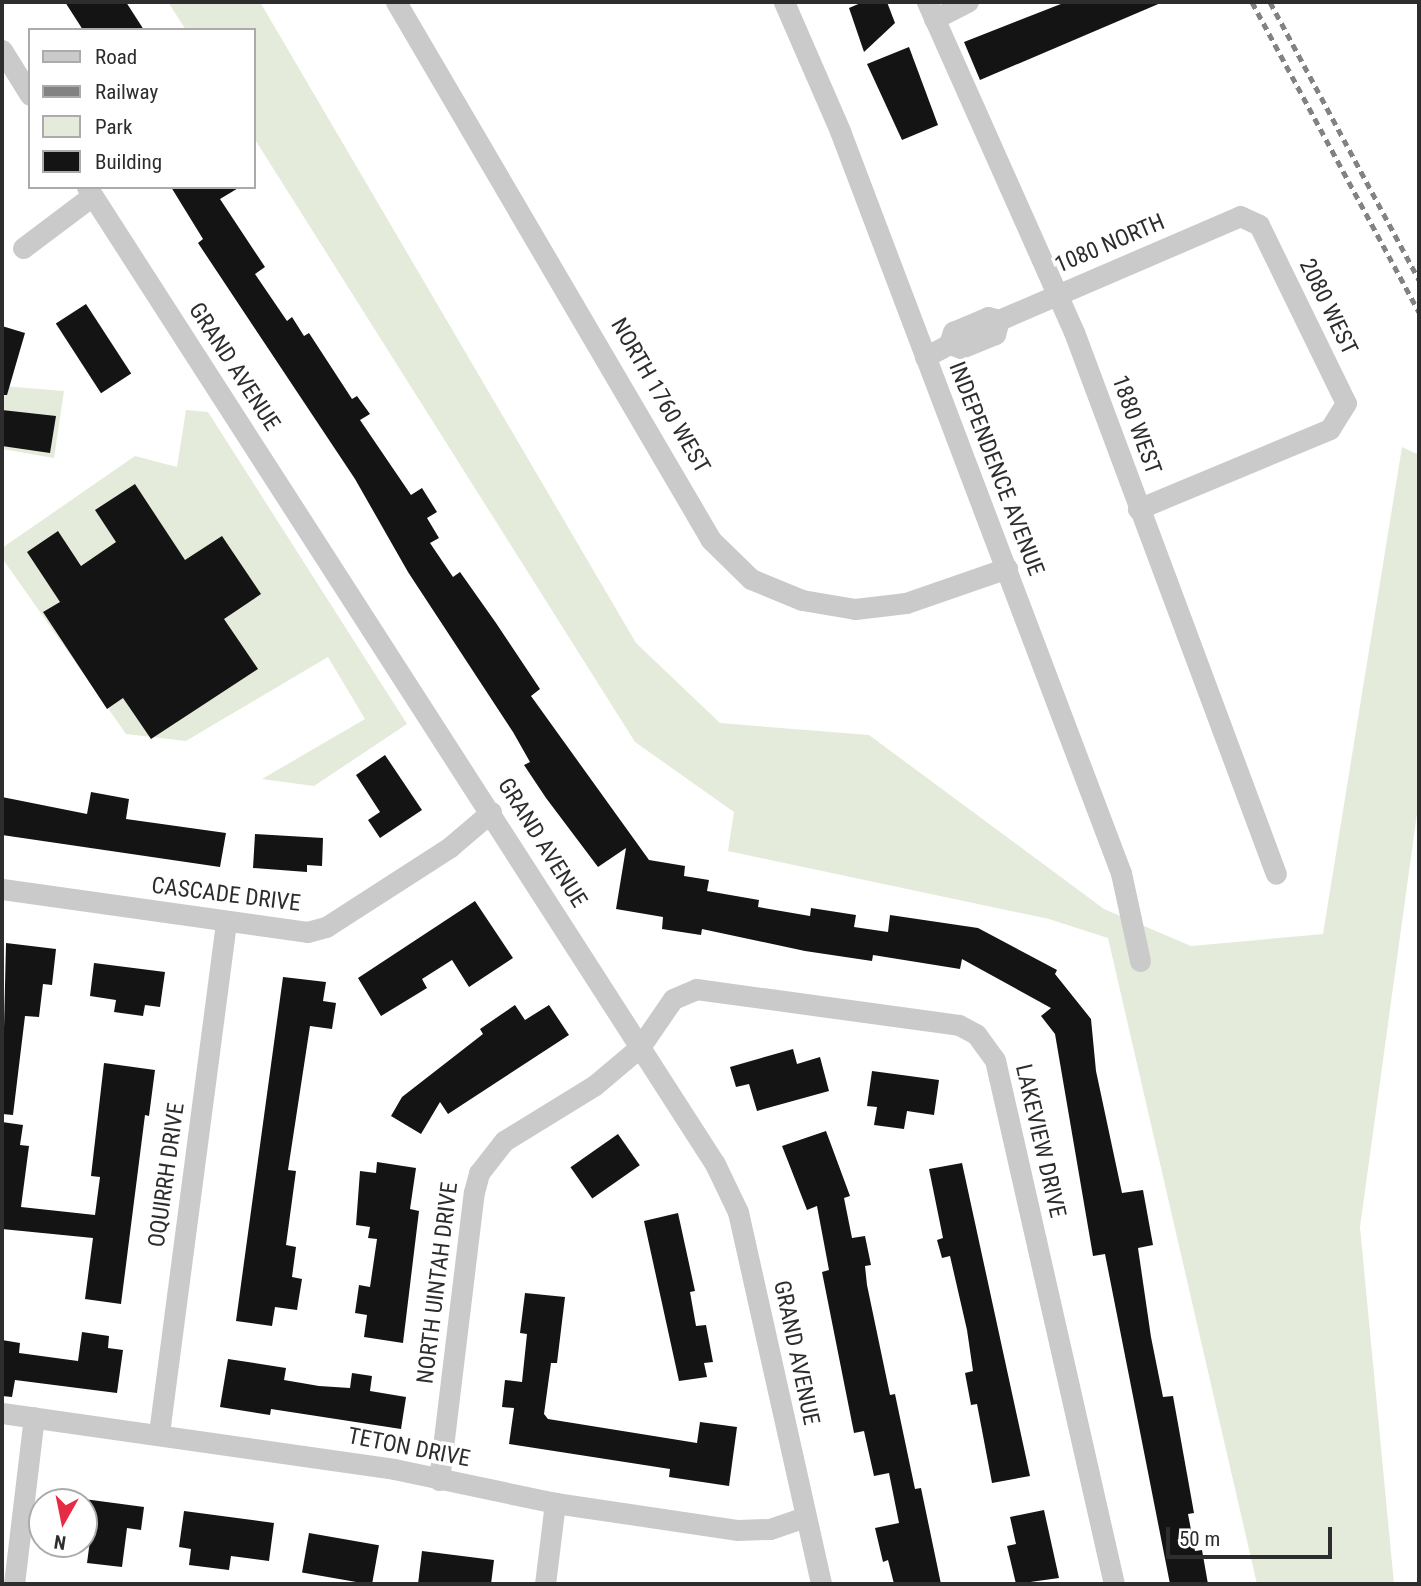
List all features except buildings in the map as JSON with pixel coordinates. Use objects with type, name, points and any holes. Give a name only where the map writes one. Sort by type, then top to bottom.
[{"type":"street","name":"NORTH 1760 WEST","points":[[396,2],[710,540],[751,579],[802,600],[855,609],[906,603],[1007,568]]},
{"type":"street","name":"INDEPENDENCE AVENUE","points":[[784,2],[840,131],[1121,873],[1140,961]]},
{"type":"street","points":[[930,10],[968,2]]},
{"type":"street","name":"1880 WEST","points":[[930,10],[1058,296],[1276,874]]},
{"type":"street","points":[[2,50],[28,92]]},
{"type":"street","points":[[23,248],[90,192]]},
{"type":"street","name":"GRAND AVENUE","points":[[90,192],[715,1164],[738,1212],[821,1584]]},
{"type":"street","name":"1080 NORTH","points":[[925,357],[948,344],[953,332],[988,317],[999,320],[1240,216]]},
{"type":"street","name":"2080 WEST","points":[[1139,509],[1330,429],[1346,403],[1259,225],[1240,216]]},
{"type":"street","name":"CASCADE DRIVE","points":[[2,889],[226,923],[317,930],[450,847],[491,812]]},
{"type":"street","name":"OQUIRRH DRIVE","points":[[159,1433],[226,923]]},
{"type":"street","name":"LAKEVIEW DRIVE","points":[[640,1047],[673,999],[706,989],[959,1025],[981,1039],[995,1060],[1114,1584]]},
{"type":"street","name":"NORTH UINTAH DRIVE","points":[[439,1480],[479,1173],[504,1141],[594,1085],[640,1047]]},
{"type":"street","name":"TETON DRIVE","points":[[2,1413],[159,1433],[394,1469],[555,1503],[738,1530],[771,1529],[805,1517]]},
{"type":"street","points":[[14,1584],[34,1417]]},
{"type":"street","points":[[545,1584],[555,1503]]},
{"type":"green space","points":[[168,2],[260,2],[636,643],[720,723],[869,735],[1104,909],[1191,946],[1323,934],[1402,447],[1419,455],[1419,799],[1360,1227],[1394,1584],[1257,1584],[1108,938],[1049,919],[728,851],[734,812],[635,742],[256,141],[256,28],[185,28]]},
{"type":"green space","points":[[2,386],[64,391],[54,458],[2,449]]},
{"type":"green space","points":[[186,410],[208,412],[407,724],[314,786],[262,779],[365,719],[328,657],[186,741],[126,734],[2,558],[2,548],[135,456],[177,467]]},
{"type":"railway","points":[[1252,2],[1419,312]]},
{"type":"railway","points":[[1270,2],[1419,280]]}]
